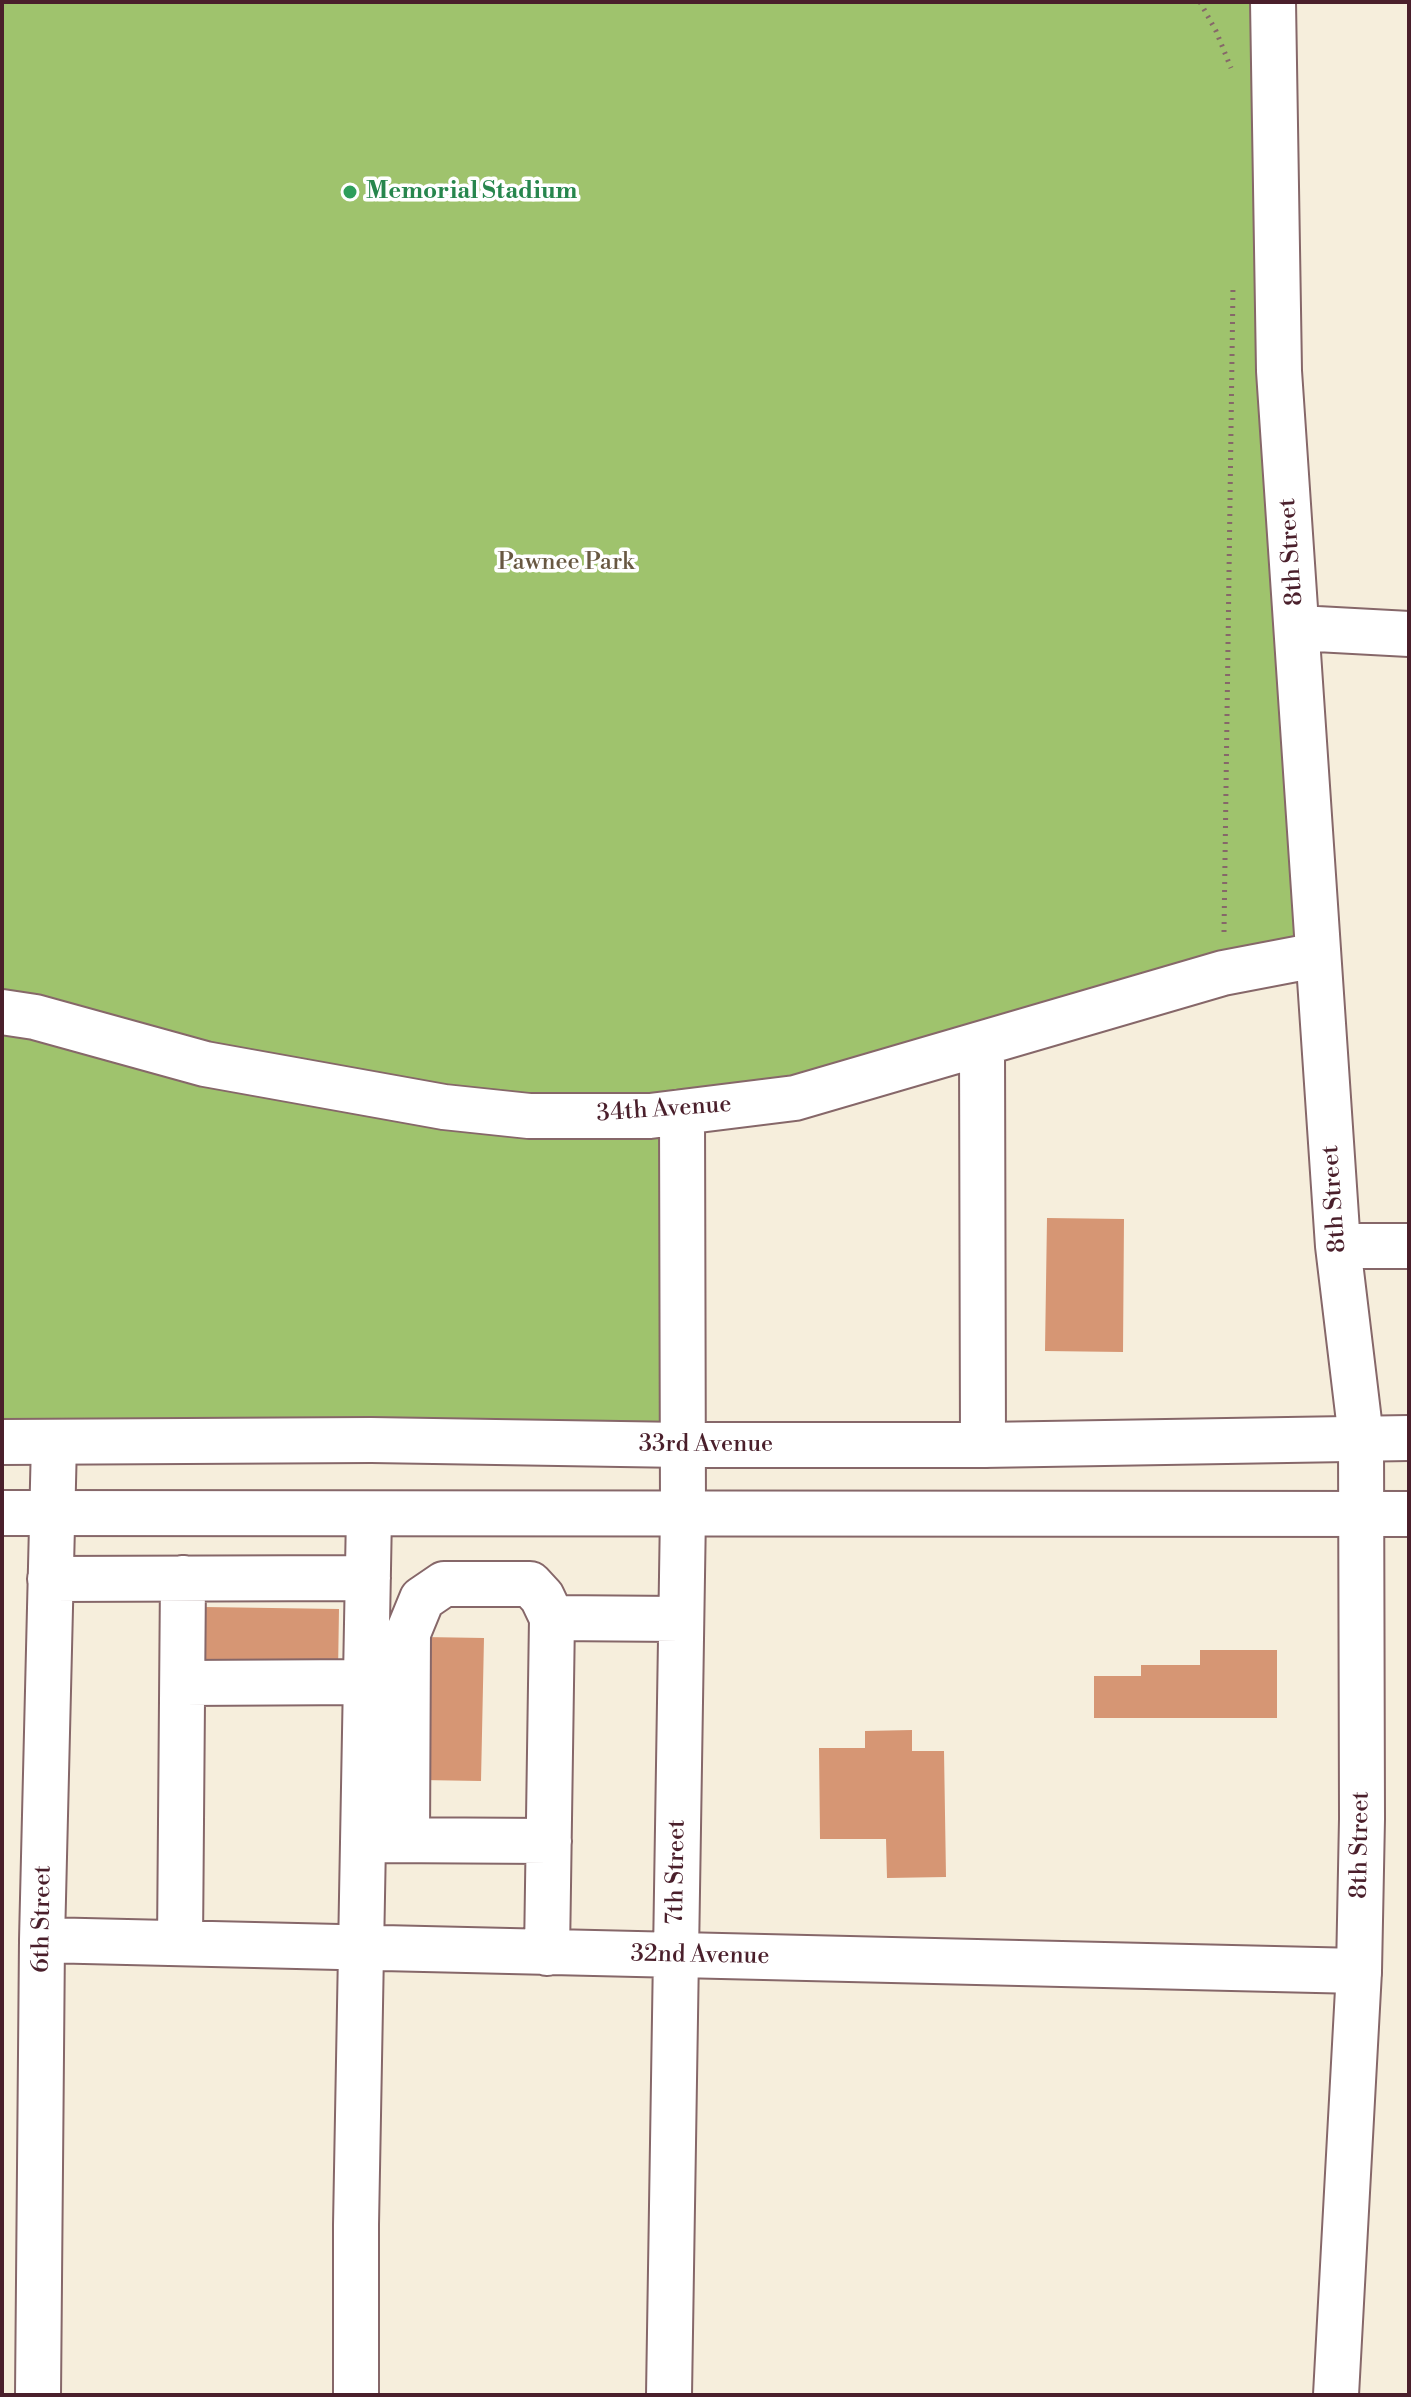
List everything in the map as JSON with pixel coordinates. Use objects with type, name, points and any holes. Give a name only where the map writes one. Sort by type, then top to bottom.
[{"type":"main road","name":"8th Street","points":[[1273,2],[1279,371],[1338,1246],[1361,1438],[1362,1819],[1359,1971],[1336,2395]]},
{"type":"main road","points":[[1298,628],[1409,634]]},
{"type":"main road","name":"34th Avenue","points":[[2,1012],[35,1017],[205,1064],[444,1107],[529,1116],[650,1116],[795,1098],[1223,973],[1317,955]]},
{"type":"main road","points":[[982,1044],[983,1445]]},
{"type":"main road","name":"7th Street","points":[[669,2395],[683,1513],[682,1112]]},
{"type":"main road","points":[[1338,1246],[1409,1246]]},
{"type":"main road","name":"33rd Avenue","points":[[2,1442],[371,1440],[683,1445],[983,1445],[1409,1438]]},
{"type":"main road","name":"6th Street","points":[[38,2395],[42,1940],[54,1442]]},
{"type":"main road","points":[[2,1513],[1409,1514]]},
{"type":"main road","points":[[356,2395],[356,2225],[369,1514]]},
{"type":"main road","points":[[180,1943],[183,1578]]},
{"type":"main road","points":[[50,1579],[183,1578],[368,1589],[422,1599]]},
{"type":"main road","points":[[407,1840],[408,1633],[422,1599],[444,1584],[530,1584],[542,1597],[552,1618],[547,1953]]},
{"type":"main road","points":[[552,1618],[680,1619]]},
{"type":"main road","points":[[183,1683],[367,1682]]},
{"type":"main road","points":[[364,1839],[549,1841]]},
{"type":"main road","name":"32nd Avenue","points":[[42,1940],[1359,1971]]},
{"type":"path","points":[[1200,2],[1231,66],[1233,81]]},
{"type":"path","points":[[1223,973],[1233,271]]},
{"type":"green space","name":"Pawnee Park","points":[[2,2],[1273,2],[1317,955],[682,1112],[683,1445],[2,1443]]},
{"type":"building","points":[[1047,1218],[1124,1219],[1123,1352],[1045,1351]]},
{"type":"building","points":[[204,1607],[339,1609],[338,1672],[203,1670]]},
{"type":"building","points":[[424,1637],[484,1638],[481,1781],[421,1780]]},
{"type":"building","points":[[1200,1650],[1277,1650],[1277,1718],[1094,1718],[1094,1676],[1141,1676],[1141,1665],[1200,1665]]},
{"type":"building","points":[[912,1730],[912,1751],[944,1751],[946,1877],[887,1878],[886,1839],[820,1839],[819,1748],[865,1748],[865,1731]]},
{"type":"place","name":"Memorial Stadium","points":[[350,192]]}]
